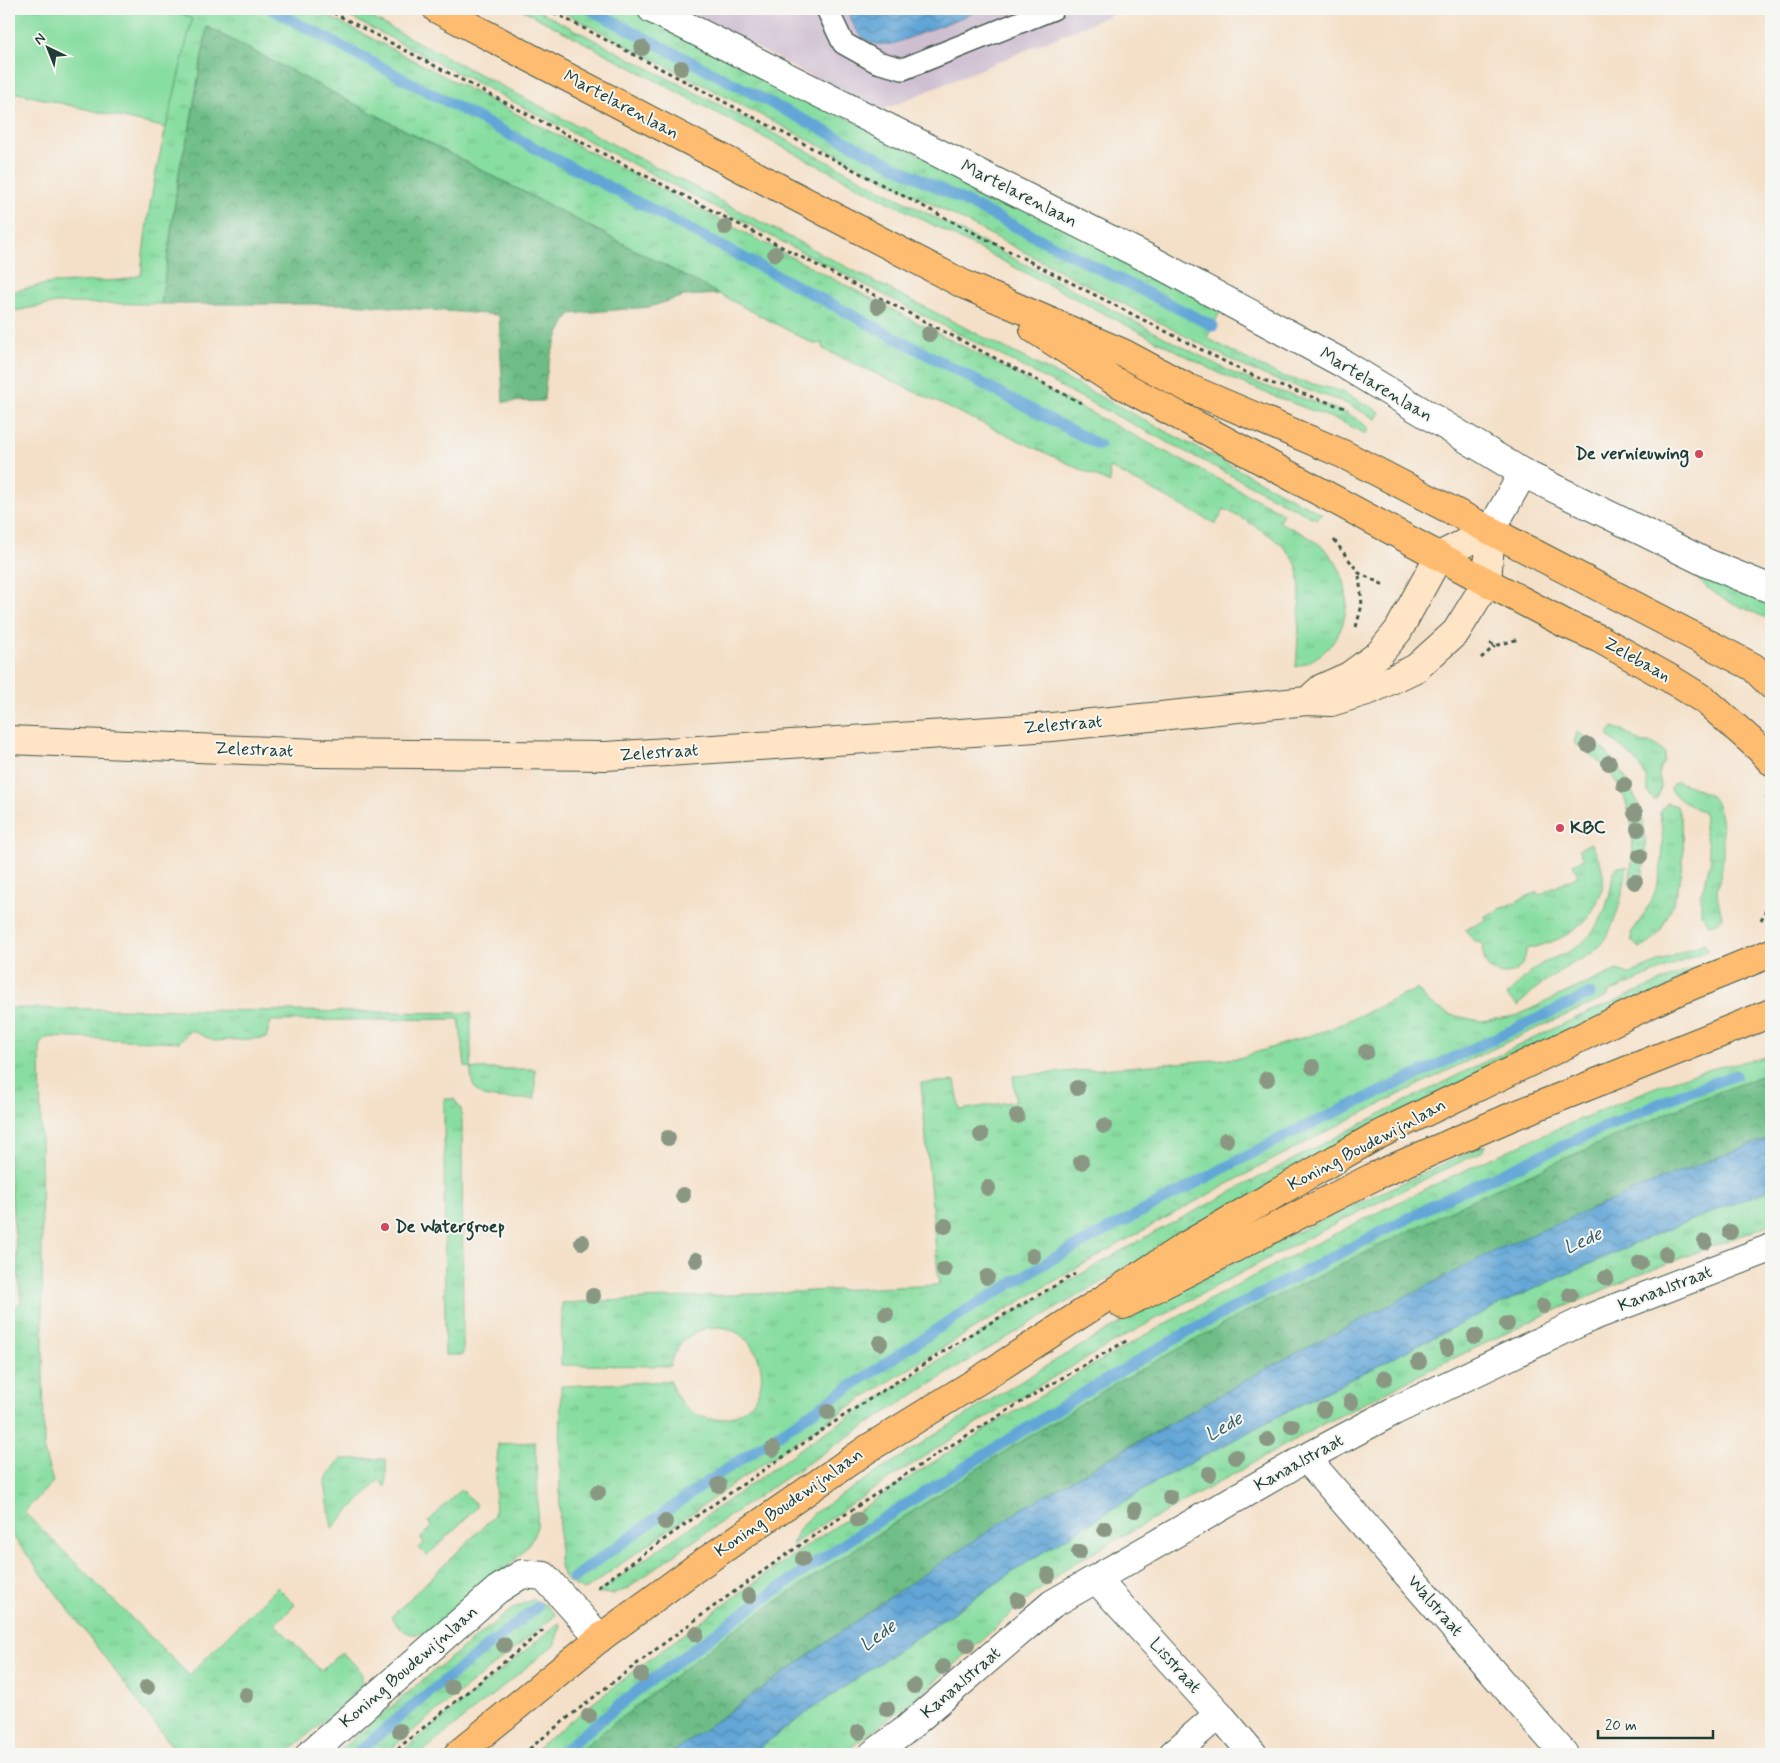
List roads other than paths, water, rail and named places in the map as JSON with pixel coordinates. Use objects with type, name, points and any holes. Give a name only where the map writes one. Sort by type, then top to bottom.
[{"type":"main road","name":"Martelarenlaan","points":[[437,9],[965,284],[1123,353],[1188,388],[1343,454],[1492,530]]},
{"type":"main road","name":"Martelarenlaan","points":[[965,284],[1111,379],[1486,582]]},
{"type":"main road","points":[[1492,530],[1765,675]]},
{"type":"main road","name":"Zelebaan","points":[[1486,582],[1566,624],[1600,639],[1669,678],[1706,702],[1760,748],[1771,761]]},
{"type":"main road","name":"Koning Boudewijnlaan","points":[[458,1754],[600,1638],[697,1567],[869,1448],[984,1377],[1188,1245],[1374,1138],[1670,994],[1771,952]]},
{"type":"main road","name":"Koning Boudewijnlaan","points":[[984,1377],[1375,1176],[1512,1116],[1771,1013]]},
{"type":"street","name":"Martelarenlaan","points":[[652,9],[1153,261],[1342,363],[1523,473]]},
{"type":"street","points":[[1307,701],[1322,688],[1349,676],[1379,654],[1398,632],[1439,556],[1492,530],[1523,473],[1707,563],[1771,590]]},
{"type":"street","name":"Zelestraat","points":[[9,740],[317,753],[606,756],[1052,727],[1307,701],[1332,702],[1370,690],[1416,668],[1456,632],[1486,582],[1492,530]]},
{"type":"street","name":"Kanaalstraat","points":[[873,1754],[904,1732],[1052,1604],[1306,1458],[1394,1411],[1589,1318],[1771,1248]]},
{"type":"street","name":"Walstraat","points":[[1306,1458],[1564,1754]]},
{"type":"street","name":"Koning Boudewijnlaan","points":[[310,1754],[497,1590],[522,1574],[544,1576],[600,1638]]},
{"type":"street","name":"Lisstraat","points":[[1096,1579],[1253,1754]]},
{"type":"street","points":[[1173,1754],[1219,1714]]},
{"type":"lane","points":[[827,9],[843,43],[877,62],[903,69],[1053,9]]},
{"type":"water","points":[[848,9],[984,9],[893,44],[876,44],[865,39],[857,31]]},
{"type":"water","name":"Lede","points":[[1771,1137],[1771,1189],[1661,1232],[1496,1306],[1297,1406],[1161,1479],[1032,1559],[805,1714],[751,1754],[670,1754],[897,1592],[1023,1508],[1262,1371],[1498,1249],[1666,1177]]},
{"type":"waterway","points":[[271,9],[1099,445]]},
{"type":"waterway","points":[[589,9],[831,134],[1213,326]]},
{"type":"waterway","points":[[573,1578],[710,1480],[957,1316],[1056,1257],[1283,1137],[1590,994]]},
{"type":"waterway","points":[[559,1754],[638,1690],[740,1615],[860,1533],[1080,1395],[1189,1331],[1445,1199],[1679,1095],[1736,1075]]},
{"type":"waterway","points":[[356,1754],[421,1699],[537,1607]]},
{"type":"place","name":"De vernieuwing","points":[[1699,454]]},
{"type":"place","name":"KBC","points":[[1560,828]]},
{"type":"place","name":"De Watergroep","points":[[385,1227]]}]
